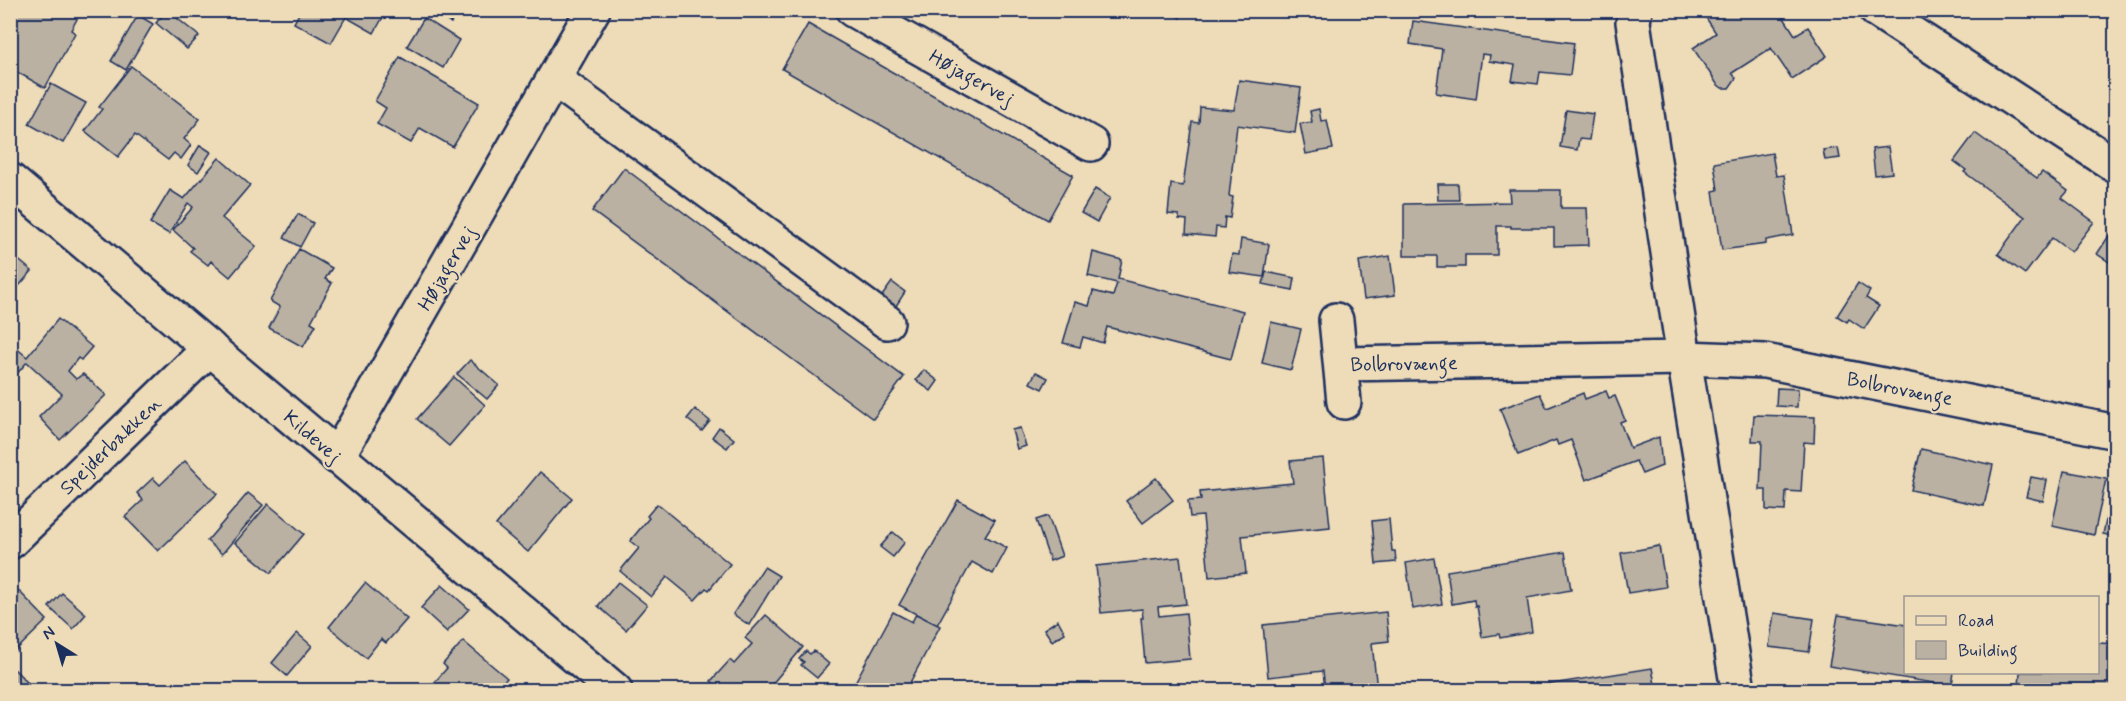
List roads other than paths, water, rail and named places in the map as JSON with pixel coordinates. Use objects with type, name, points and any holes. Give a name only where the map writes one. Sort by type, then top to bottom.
[{"type":"street","name":"Højagervej","points":[[337,457],[593,10]]},
{"type":"street","name":"Højagervej","points":[[853,10],[1091,144]]},
{"type":"street","points":[[1635,10],[1633,22],[1738,690]]},
{"type":"street","points":[[1876,10],[2115,166]]},
{"type":"street","points":[[554,79],[887,322]]},
{"type":"street","name":"Kildevej","points":[[10,180],[615,690]]},
{"type":"street","name":"Bolbrovænge","points":[[1336,320],[1344,402]]},
{"type":"street","name":"Spejderbakken","points":[[10,542],[210,348]]},
{"type":"street","name":"Bolbrovænge","points":[[1341,364],[1684,358],[1765,361],[2115,432]]}]
